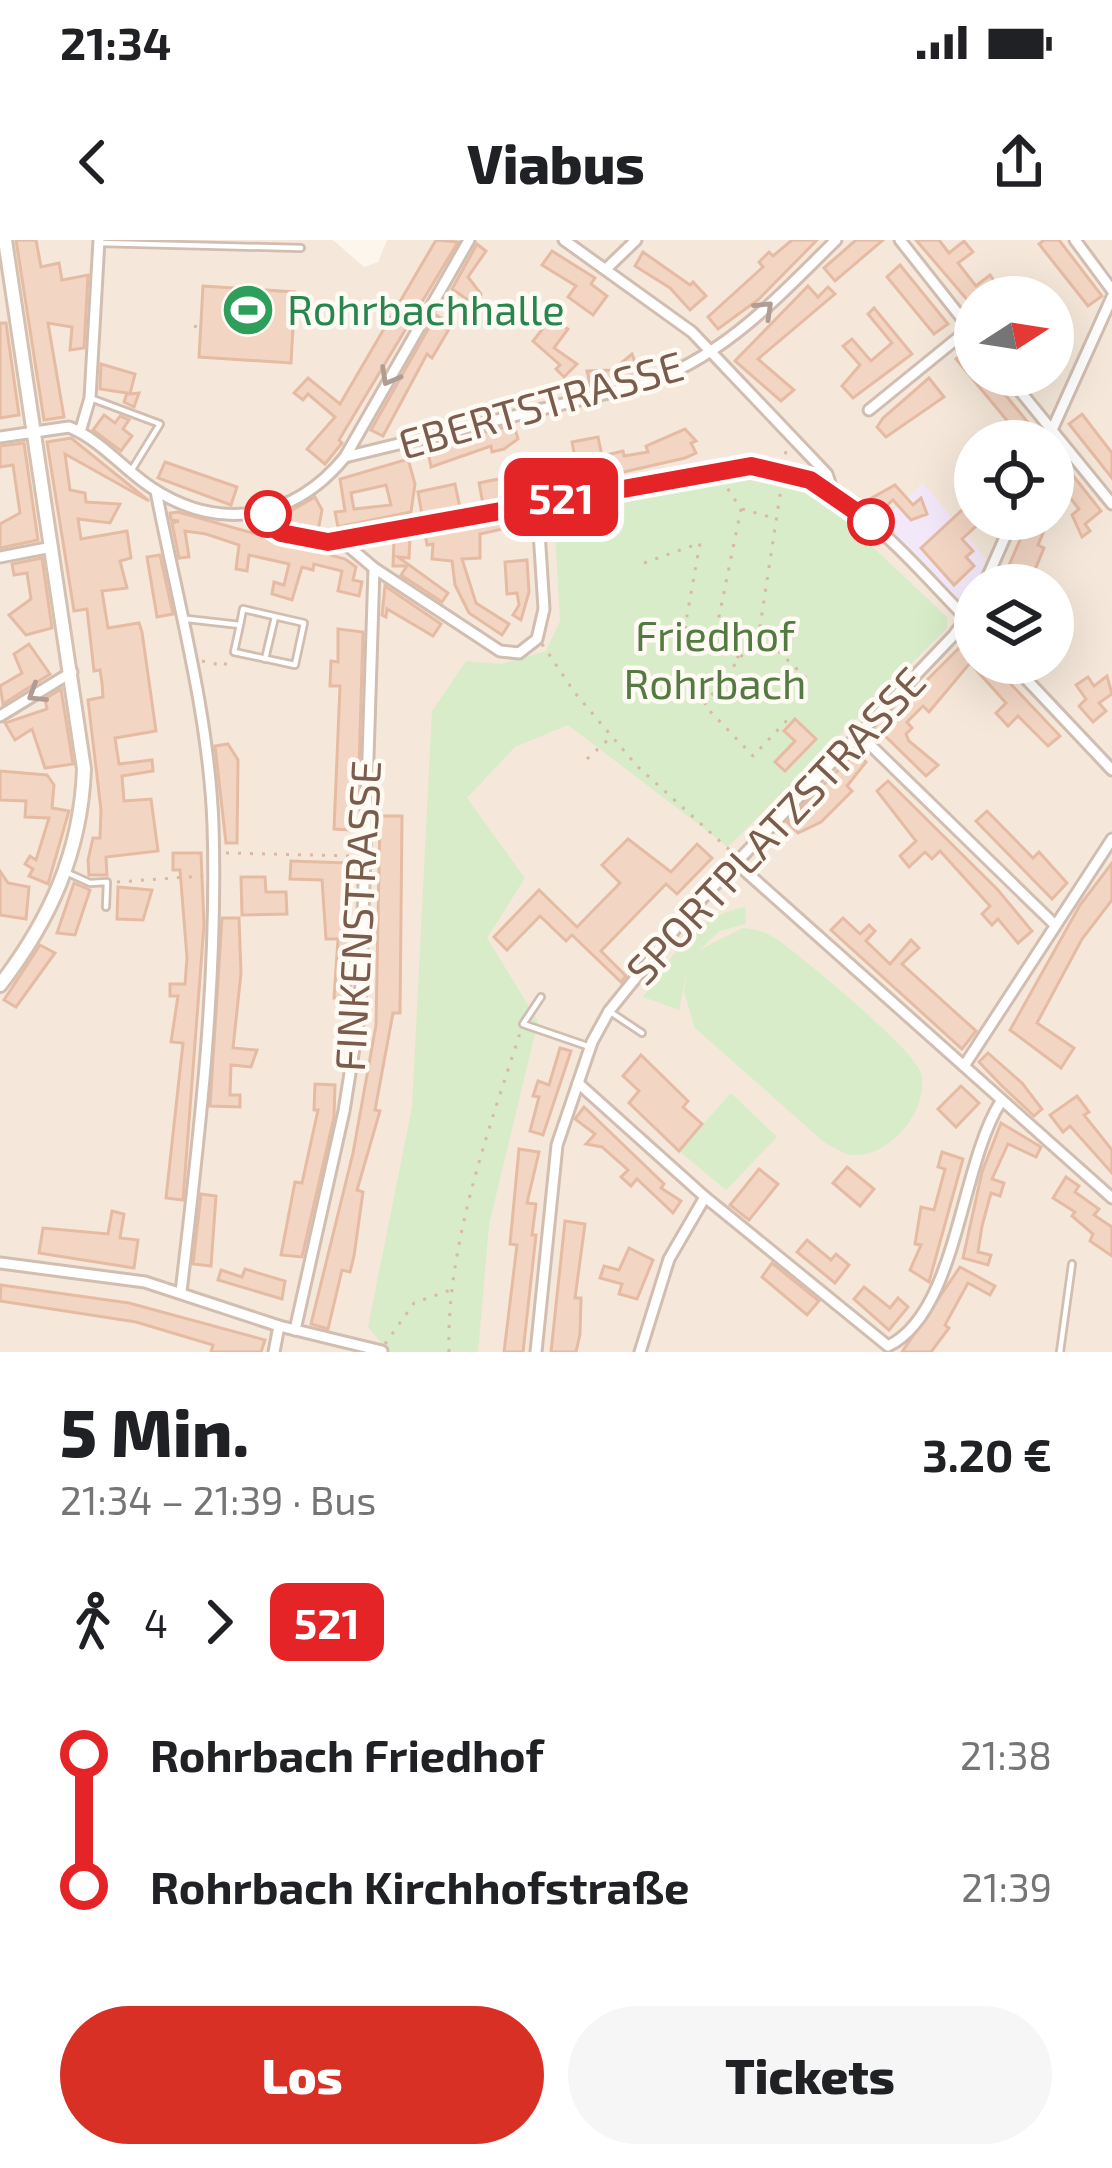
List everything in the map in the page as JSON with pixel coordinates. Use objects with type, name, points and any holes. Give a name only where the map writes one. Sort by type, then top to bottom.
[{"type":"main road","points":[[0,985],[30,944],[66,872],[83,797],[72,672],[5,240]]},
{"type":"street","points":[[256,517],[303,494],[345,457],[470,240]]},
{"type":"street","points":[[564,240],[671,314],[827,474],[833,492]]},
{"type":"street","points":[[606,269],[635,240]]},
{"type":"street","name":"EBERTSTRASSE","points":[[345,457],[641,386],[713,354],[836,240]]},
{"type":"street","points":[[900,240],[954,308]]},
{"type":"street","points":[[1056,420],[1112,293],[1075,240]]},
{"type":"street","points":[[80,432],[90,398],[99,242]]},
{"type":"street","points":[[869,410],[954,345]]},
{"type":"street","points":[[0,437],[35,430],[80,432],[156,491],[216,511],[256,517],[281,533],[315,542],[735,467],[782,471],[833,492],[871,522],[954,606]]},
{"type":"street","points":[[1074,463],[1112,504]]},
{"type":"street","points":[[156,491],[207,762],[212,852],[205,1078],[181,1292]]},
{"type":"street","points":[[341,540],[374,568],[500,652],[519,653],[537,639],[544,609],[537,501]]},
{"type":"street","points":[[0,557],[52,547]]},
{"type":"street","name":"FINKENSTRASSE","points":[[296,1330],[344,1112],[360,1010],[374,568]]},
{"type":"street","name":"SPORTPLATZSTRASSE","points":[[536,1352],[556,1145],[590,1047],[609,1012],[737,860],[954,640]]},
{"type":"street","points":[[0,716],[72,672]]},
{"type":"street","points":[[1032,684],[1112,770]]},
{"type":"street","points":[[858,733],[1053,923]]},
{"type":"street","points":[[964,1066],[1002,1016],[1053,923],[1112,838]]},
{"type":"street","points":[[737,860],[1000,1103],[1055,1143],[1112,1198]]},
{"type":"street","points":[[578,1083],[882,1347],[900,1340],[941,1280],[973,1159],[1000,1103]]},
{"type":"street","points":[[640,1352],[669,1258],[705,1197]]},
{"type":"street","points":[[0,1263],[145,1282],[279,1326],[382,1351]]},
{"type":"street","points":[[274,1352],[279,1326]]},
{"type":"lane","points":[[99,242],[301,248]]},
{"type":"lane","points":[[90,398],[160,424],[131,471]]},
{"type":"lane","points":[[243,609],[275,616],[304,622],[295,665],[234,652],[243,609]]},
{"type":"lane","points":[[265,658],[275,616]]},
{"type":"lane","points":[[181,620],[205,617],[239,625]]},
{"type":"lane","points":[[66,872],[89,883],[107,882],[106,908]]},
{"type":"lane","points":[[541,997],[523,1024],[590,1047]]},
{"type":"lane","points":[[609,1012],[642,1033]]},
{"type":"lane","points":[[1060,1352],[1072,1264]]},
{"type":"path","points":[[789,434],[760,633],[704,706],[753,756],[790,717]]},
{"type":"path","points":[[720,477],[740,509],[777,519]]},
{"type":"path","points":[[714,643],[740,509]]},
{"type":"path","points":[[644,563],[700,543],[685,627],[744,659]]},
{"type":"path","points":[[760,633],[806,678]]},
{"type":"path","points":[[537,639],[670,800],[737,860]]},
{"type":"path","points":[[188,658],[225,666],[234,652]]},
{"type":"path","points":[[587,759],[613,736]]},
{"type":"path","points":[[212,852],[358,856]]},
{"type":"path","points":[[107,882],[202,876]]},
{"type":"path","points":[[449,1352],[462,1240],[523,1024]]},
{"type":"path","points":[[382,1351],[414,1303],[454,1288]]},
{"type":"shaded area","points":[[0,240],[333,240],[364,267],[378,262],[387,240],[1112,240],[1112,1352],[0,1352]]},
{"type":"shaded area","points":[[923,483],[954,520],[954,540],[970,540],[986,559],[984,564],[954,564],[954,596],[882,522]]},
{"type":"green space","name":"Friedhof Rohrbach","points":[[729,476],[797,488],[828,505],[947,617],[947,628],[728,847],[568,725],[515,747],[467,798],[525,878],[487,938],[538,1021],[489,1225],[478,1352],[389,1352],[368,1327],[412,1107],[432,711],[466,661],[501,664],[546,651],[560,621],[554,513],[576,503]]},
{"type":"green space","points":[[745,907],[746,924],[720,931],[699,950],[743,928],[774,937],[879,1025],[921,1073],[913,1116],[879,1149],[851,1155],[825,1143],[695,1028],[684,992],[687,971],[679,1010],[643,997],[698,929]]},
{"type":"green space","points":[[731,1093],[777,1137],[726,1190],[679,1151]]},
{"type":"building","points":[[16,240],[36,240],[41,267],[59,263],[62,280],[88,275],[84,348],[70,350],[72,327],[48,323],[64,417],[44,420]]},
{"type":"building","points":[[436,240],[458,242],[339,440],[342,443],[325,464],[307,449],[335,417],[308,394],[303,400],[294,393],[308,378],[340,404]]},
{"type":"building","points":[[792,240],[817,240],[759,299],[718,329],[708,317],[763,267],[759,262],[769,252],[773,256]]},
{"type":"building","points":[[856,240],[883,240],[835,281],[824,268]]},
{"type":"building","points":[[916,240],[939,240],[949,253],[964,241],[973,252],[958,263],[968,276],[954,276],[954,284]]},
{"type":"building","points":[[1059,240],[1102,296],[1088,306],[1074,288],[1074,276],[1064,276],[1039,244]]},
{"type":"building","points":[[477,244],[486,251],[468,277],[481,294],[474,304],[452,289]]},
{"type":"building","points":[[552,251],[595,278],[591,284],[607,296],[593,315],[568,297],[576,286],[542,265]]},
{"type":"building","points":[[643,252],[690,285],[693,282],[706,296],[690,310],[670,288],[635,266]]},
{"type":"building","points":[[900,265],[948,324],[934,334],[887,277]]},
{"type":"building","name":"Rohrbachhalle","points":[[203,286],[295,292],[291,363],[199,357]]},
{"type":"building","points":[[808,286],[818,297],[828,287],[835,294],[758,359],[794,390],[781,401],[735,361]]},
{"type":"building","points":[[874,308],[912,354],[853,398],[842,386],[860,365],[843,346],[852,339],[871,361],[892,343],[868,314]]},
{"type":"building","points":[[436,315],[452,324],[432,358],[427,354],[383,436],[371,430]]},
{"type":"building","points":[[552,317],[568,329],[554,348],[577,364],[564,377],[556,369],[560,365],[533,341]]},
{"type":"building","points":[[0,323],[6,323],[19,415],[0,418]]},
{"type":"building","points":[[632,354],[640,376],[591,388],[587,371],[613,370]]},
{"type":"building","points":[[101,364],[135,374],[130,394],[139,393],[134,407],[124,402],[127,393],[100,389]]},
{"type":"building","points":[[929,378],[944,397],[886,437],[877,427],[883,418]]},
{"type":"building","points":[[987,396],[1006,396],[1026,420],[1007,420]]},
{"type":"building","points":[[1082,414],[1112,453],[1112,478],[1074,430],[1074,420]]},
{"type":"building","points":[[104,415],[115,423],[120,416],[129,420],[123,429],[132,436],[121,451],[93,430]]},
{"type":"building","points":[[514,425],[518,439],[504,449],[492,452],[491,446],[431,467],[427,446]]},
{"type":"building","points":[[685,429],[696,441],[691,443],[696,453],[685,458],[483,504],[479,483],[576,463],[572,442],[598,437],[602,456],[623,451],[624,456],[648,452],[646,446]]},
{"type":"building","points":[[71,438],[149,501],[65,454],[70,490],[85,493],[86,502],[120,504],[110,523],[78,519],[81,539],[127,531],[131,558],[120,561],[127,588],[102,591],[108,628],[139,623],[156,731],[115,738],[119,764],[152,760],[153,771],[122,776],[124,801],[151,799],[158,851],[106,857],[107,875],[89,875],[88,860],[93,838],[100,838],[101,810],[88,700],[103,697],[102,683],[100,670],[94,671],[87,609],[74,611],[47,442]]},
{"type":"building","points":[[24,443],[38,540],[0,548],[0,524],[20,513],[13,465],[0,467],[0,446]]},
{"type":"building","points":[[408,459],[415,484],[411,512],[338,527],[335,512],[345,511],[340,479]],"holes":[[[386,485],[391,505],[354,509],[351,493]]]},
{"type":"building","points":[[165,462],[237,487],[231,505],[158,478]]},
{"type":"building","points":[[1074,477],[1101,511],[1085,524],[1090,531],[1082,537],[1074,519],[1079,509],[1074,503]]},
{"type":"building","points":[[455,484],[460,508],[422,515],[418,492]]},
{"type":"building","points":[[895,485],[913,505],[921,498],[927,514],[911,520],[893,500],[881,511],[870,499]]},
{"type":"building","points":[[315,497],[322,510],[318,531],[289,525],[289,512]]},
{"type":"building","points":[[170,513],[345,559],[356,567],[353,580],[362,582],[359,596],[338,591],[342,571],[314,564],[313,570],[302,567],[292,600],[272,594],[274,582],[284,585],[289,564],[249,555],[247,571],[236,569],[239,545],[206,534],[185,531],[189,557],[179,558],[172,523],[179,521],[171,520]]},
{"type":"building","points":[[522,515],[524,524],[480,534],[480,558],[462,559],[476,603],[509,624],[502,635],[469,613],[455,585],[452,561],[432,559],[433,544],[427,545],[425,533]]},
{"type":"building","points":[[954,517],[954,540],[963,540],[973,551],[966,557],[972,564],[954,564],[954,585],[921,548]]},
{"type":"building","points":[[410,536],[409,558],[398,557],[448,593],[442,602],[401,575],[407,566],[393,566],[394,539]]},
{"type":"building","points":[[1020,540],[1040,540],[1038,545],[1044,548],[1037,564],[1010,564]]},
{"type":"building","points":[[160,555],[173,614],[157,617],[147,557]]},
{"type":"building","points":[[42,558],[52,628],[26,635],[9,615],[31,599],[27,573],[14,575],[12,564]]},
{"type":"building","points":[[527,560],[529,592],[521,620],[513,615],[519,605],[517,593],[507,594],[505,562]]},
{"type":"building","points":[[385,586],[441,624],[433,636],[387,609],[386,617],[382,615]]},
{"type":"building","points":[[338,629],[363,632],[358,804],[353,804],[351,830],[334,829],[340,686],[330,686],[331,661],[338,662]]},
{"type":"building","points":[[29,644],[50,674],[3,704],[0,686],[22,673],[14,654]]},
{"type":"building","points":[[954,653],[954,682],[929,712],[923,706],[907,722],[912,728],[906,734],[909,741],[938,765],[926,776],[878,729]]},
{"type":"building","points":[[1107,676],[1112,694],[1099,703],[1106,711],[1093,722],[1079,706],[1086,699],[1076,685],[1088,677],[1094,686]]},
{"type":"building","points":[[989,684],[1011,684],[1060,736],[1048,746],[1018,716],[1008,726],[996,713],[1006,703]]},
{"type":"building","points":[[61,689],[73,764],[45,768],[32,729],[15,740],[5,723],[47,709],[45,699]]},
{"type":"building","points":[[795,719],[816,739],[785,771],[775,762],[795,741],[784,731]]},
{"type":"building","points":[[228,744],[238,760],[237,843],[226,843],[215,746]]},
{"type":"building","points":[[856,752],[866,762],[847,786],[852,791],[821,822],[798,833],[787,822]]},
{"type":"building","points":[[0,771],[47,775],[54,785],[52,808],[69,811],[48,884],[29,876],[33,869],[25,864],[30,856],[36,860],[49,818],[25,817],[26,801],[0,800]]},
{"type":"building","points":[[888,781],[997,889],[1032,931],[1018,943],[998,919],[992,925],[982,914],[990,906],[940,851],[932,859],[925,852],[909,867],[900,856],[916,841],[877,791]]},
{"type":"building","points":[[987,811],[1033,858],[1039,852],[1067,883],[1052,899],[976,821]]},
{"type":"building","points":[[380,816],[402,816],[400,1013],[393,1013],[375,1110],[380,1111],[357,1190],[363,1192],[354,1256],[350,1272],[342,1270],[328,1329],[311,1324],[353,1153],[376,1025]]},
{"type":"building","points":[[628,839],[671,872],[697,844],[712,858],[677,894],[666,884],[601,951],[626,976],[621,982],[572,935],[566,941],[540,916],[507,950],[494,937],[539,890],[577,927],[620,883],[602,865]]},
{"type":"building","points":[[173,853],[201,853],[204,925],[183,1200],[166,1198],[183,1043],[171,1042],[178,996],[170,996],[170,984],[185,984],[187,958],[180,870],[173,870]]},
{"type":"building","points":[[291,861],[347,863],[351,999],[334,998],[338,939],[326,939],[322,880],[290,879]]},
{"type":"building","points":[[1112,863],[1112,900],[1082,939],[1037,1023],[1074,1048],[1061,1068],[1010,1030],[1080,905]]},
{"type":"building","points":[[0,871],[8,883],[29,887],[26,919],[0,915]]},
{"type":"building","points":[[241,877],[265,877],[266,892],[286,892],[287,914],[242,915]]},
{"type":"building","points":[[74,883],[90,890],[75,935],[57,933]]},
{"type":"building","points":[[118,887],[152,890],[143,920],[117,919]]},
{"type":"building","points":[[222,918],[239,918],[241,973],[233,1048],[257,1050],[251,1067],[231,1065],[230,1095],[240,1095],[240,1107],[210,1106]]},
{"type":"building","points":[[843,918],[860,934],[869,925],[875,931],[866,941],[890,964],[911,940],[919,948],[902,964],[976,1031],[962,1049],[831,930]]},
{"type":"building","points":[[40,945],[55,953],[16,1007],[4,1000]]},
{"type":"building","points":[[560,1048],[571,1051],[543,1135],[530,1131],[539,1097],[533,1096],[538,1081],[549,1085]]},
{"type":"building","points":[[988,1053],[1022,1083],[1042,1109],[1034,1116],[979,1062]]},
{"type":"building","points":[[641,1055],[688,1101],[683,1107],[702,1124],[679,1151],[629,1103],[639,1091],[623,1076]]},
{"type":"building","points":[[315,1084],[335,1085],[334,1117],[302,1257],[281,1255],[295,1182],[302,1183],[318,1110],[314,1110]]},
{"type":"building","points":[[961,1086],[979,1103],[956,1127],[938,1109]]},
{"type":"building","points":[[1077,1096],[1089,1112],[1084,1115],[1112,1150],[1112,1173],[1070,1126],[1063,1132],[1050,1115]]},
{"type":"building","points":[[584,1107],[664,1184],[661,1188],[681,1201],[673,1213],[637,1179],[631,1186],[621,1177],[628,1170],[602,1147],[586,1144],[595,1134],[575,1119]]},
{"type":"building","points":[[1001,1123],[1041,1147],[1036,1157],[1008,1144],[992,1179],[1004,1183],[1000,1196],[991,1193],[982,1226],[978,1252],[991,1255],[988,1265],[963,1258],[982,1172]]},
{"type":"building","points":[[519,1149],[539,1152],[527,1203],[536,1204],[532,1235],[536,1235],[523,1352],[504,1352],[517,1245],[510,1244]]},
{"type":"building","points":[[942,1152],[963,1159],[929,1282],[910,1270],[921,1245],[915,1244],[921,1207],[934,1210],[945,1169],[938,1167]]},
{"type":"building","points":[[847,1167],[874,1189],[860,1206],[833,1183]]},
{"type":"building","points":[[759,1169],[778,1184],[749,1220],[730,1205]]},
{"type":"building","points":[[1066,1177],[1079,1186],[1075,1192],[1099,1209],[1094,1215],[1112,1227],[1112,1256],[1090,1241],[1093,1234],[1072,1216],[1075,1212],[1053,1198]]},
{"type":"building","points":[[201,1194],[216,1196],[211,1266],[193,1264]]},
{"type":"building","points":[[112,1211],[124,1214],[120,1238],[138,1240],[134,1268],[39,1253],[43,1228],[108,1234]]},
{"type":"building","points":[[565,1221],[585,1224],[575,1298],[581,1298],[580,1334],[576,1352],[551,1352]]},
{"type":"building","points":[[807,1240],[831,1260],[836,1254],[849,1265],[835,1283],[797,1252]]},
{"type":"building","points":[[629,1248],[653,1260],[637,1299],[619,1294],[622,1284],[600,1278],[604,1266],[619,1270]]},
{"type":"building","points":[[772,1263],[819,1301],[807,1315],[762,1277]]},
{"type":"building","points":[[960,1267],[995,1286],[990,1295],[968,1283],[945,1325],[949,1328],[931,1352],[902,1352]]},
{"type":"building","points":[[245,1269],[285,1281],[282,1299],[218,1280],[221,1270],[242,1277]]},
{"type":"building","points":[[1,1285],[129,1303],[265,1340],[261,1352],[211,1352],[213,1345],[136,1322],[0,1301]]},
{"type":"building","points":[[864,1287],[890,1308],[898,1298],[908,1307],[889,1330],[854,1299]]},
{"type":"bus line","name":"521","points":[[268,514],[256,517],[281,533],[328,542],[751,466],[810,480],[871,522]]},
{"type":"place","name":"Rohrbachhalle","points":[[248,310]]}]
